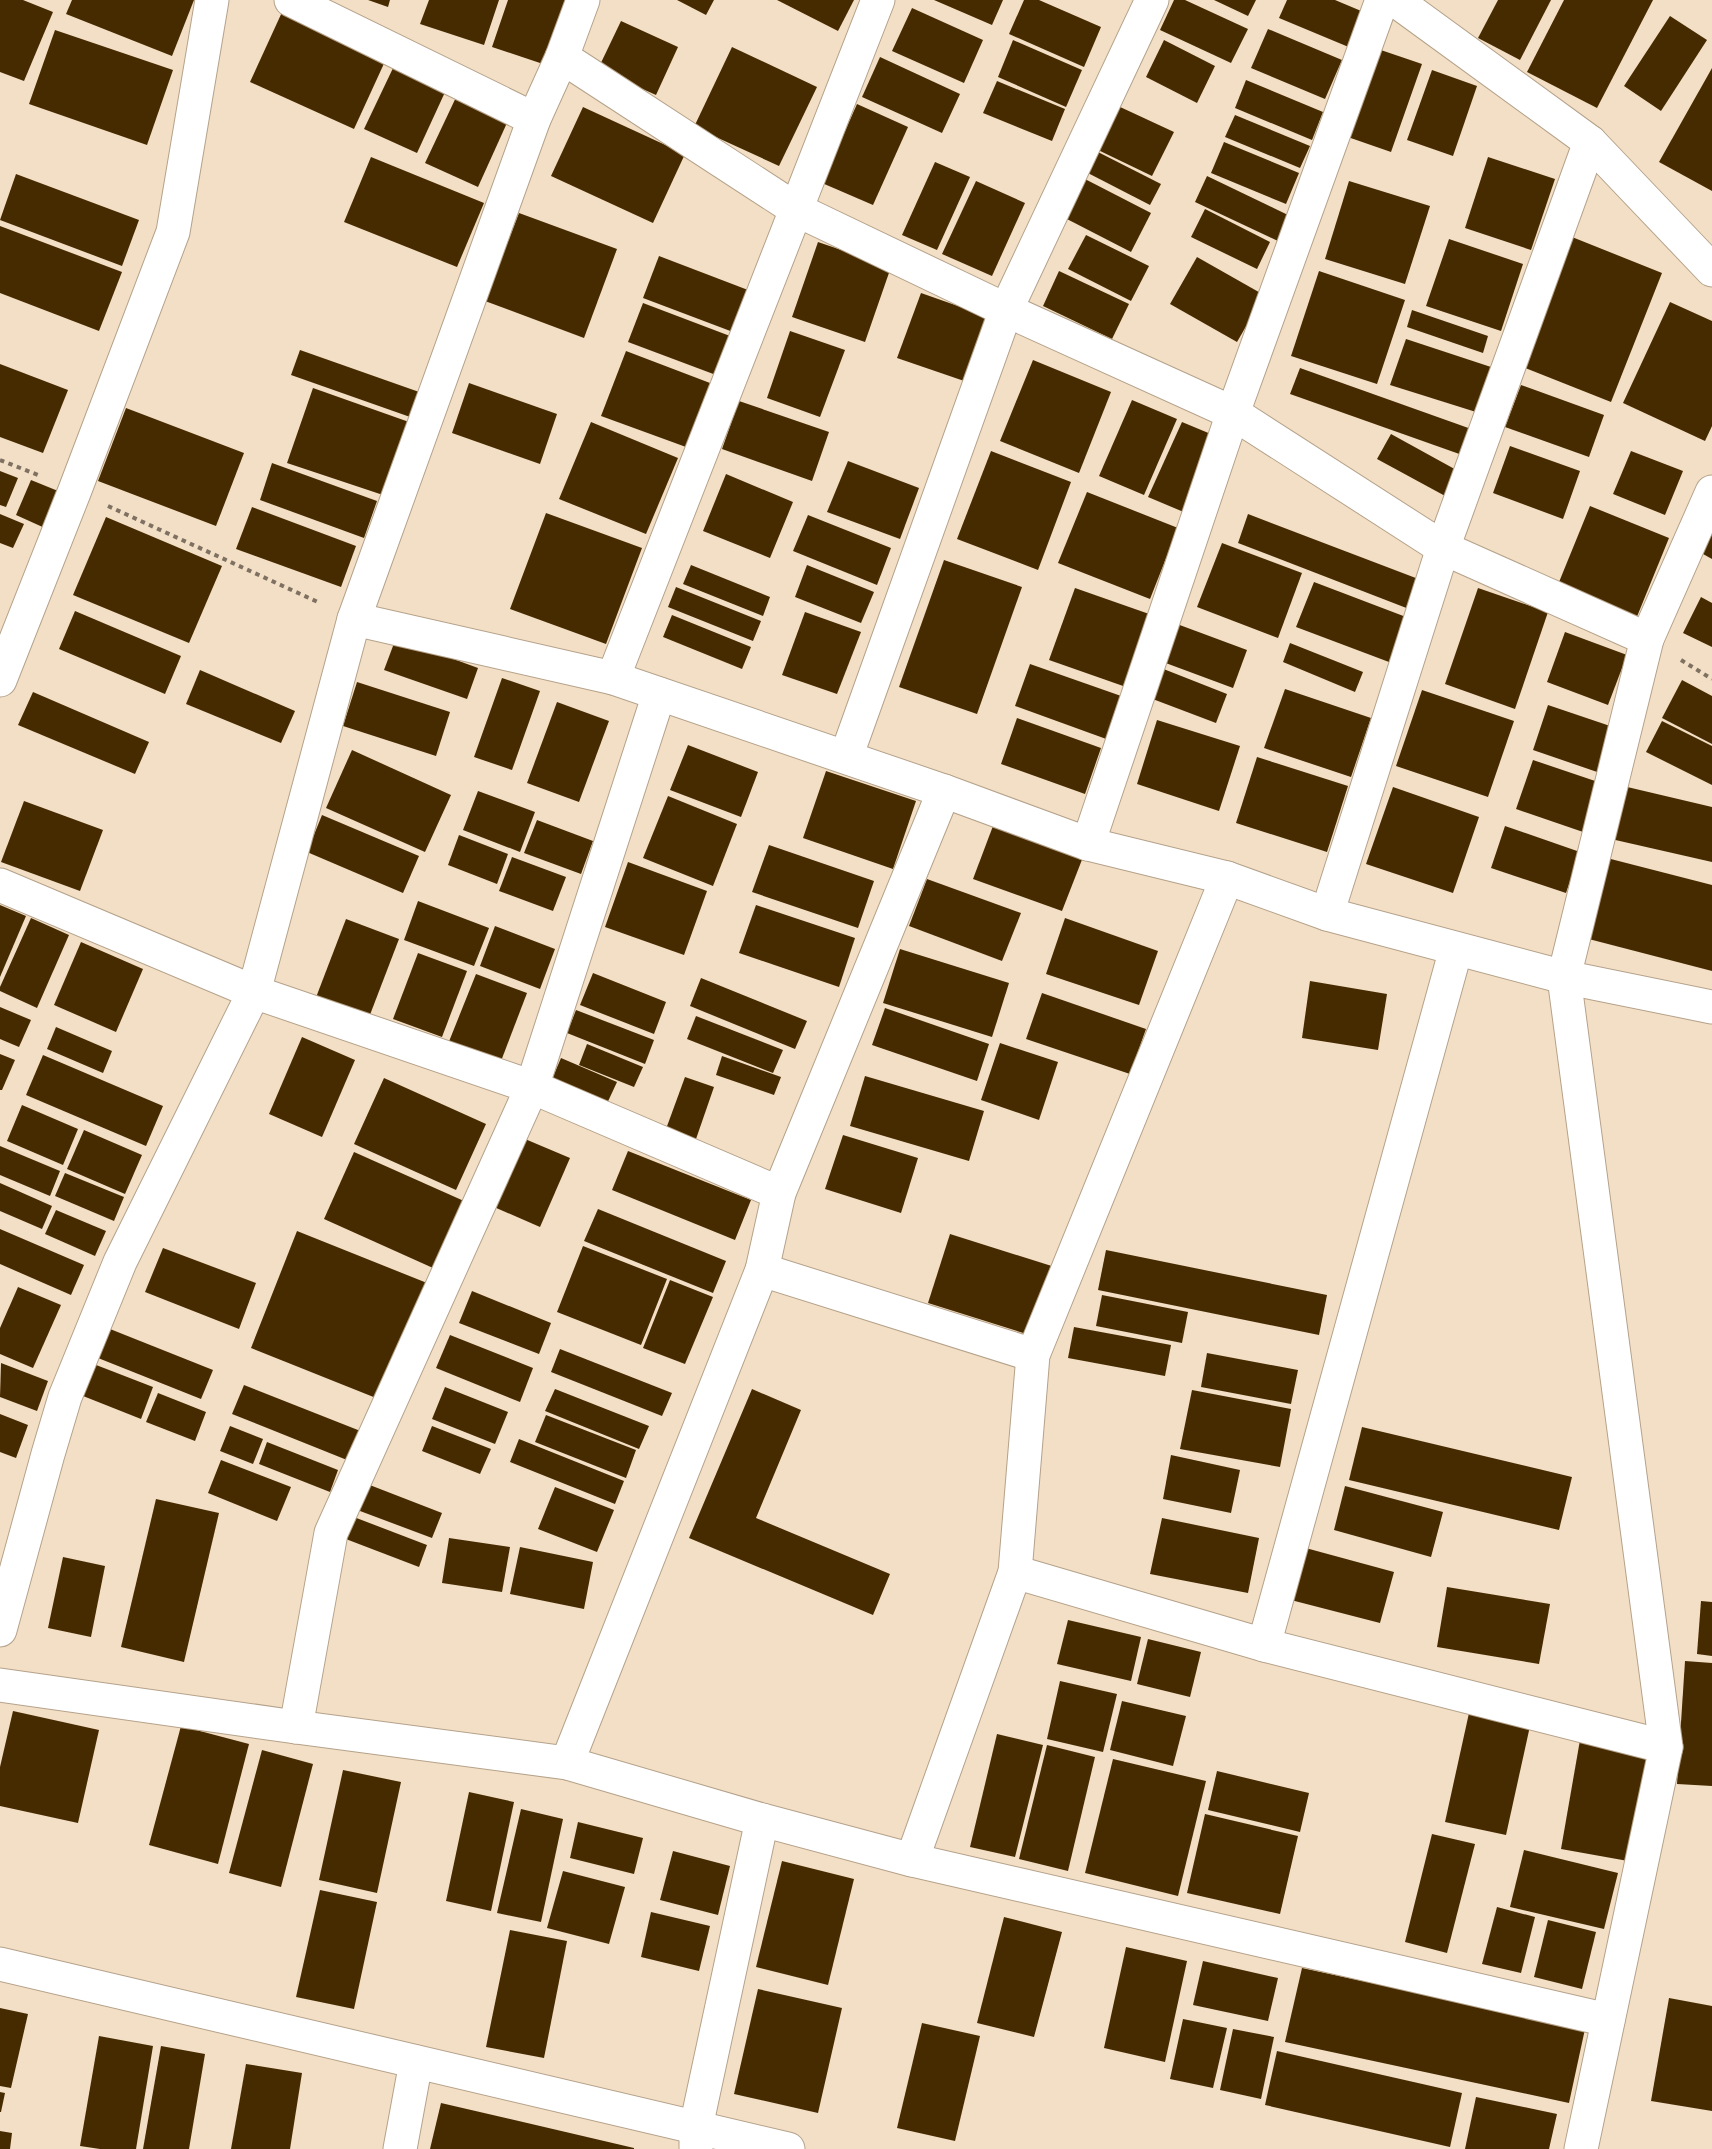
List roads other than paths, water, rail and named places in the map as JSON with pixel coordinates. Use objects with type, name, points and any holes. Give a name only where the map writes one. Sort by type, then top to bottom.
[{"type":"street","points":[[0,680],[173,232],[212,0]]},
{"type":"street","points":[[291,0],[534,119]]},
{"type":"street","points":[[0,1630],[5,1593],[65,1396],[120,1262],[254,992],[354,619],[534,119],[562,57],[583,0]]},
{"type":"street","points":[[613,678],[878,0]]},
{"type":"street","points":[[846,757],[1006,310],[1152,0]]},
{"type":"street","points":[[1088,844],[1233,413],[1382,0]]},
{"type":"street","points":[[1395,0],[1590,142],[1712,270]]},
{"type":"street","points":[[562,57],[797,210],[1006,310],[1233,413],[1443,548],[1647,639]]},
{"type":"street","points":[[1327,914],[1443,548],[1590,142]]},
{"type":"street","points":[[1581,2149],[1666,1747],[1564,977],[1647,639],[1712,492]]},
{"type":"street","points":[[354,619],[613,678],[945,791],[1088,844],[1227,878],[1327,914],[1564,977],[1712,1007]]},
{"type":"street","points":[[296,1727],[331,1533],[532,1087],[659,694]]},
{"type":"street","points":[[567,1763],[762,1270],[779,1192],[945,791]]},
{"type":"street","points":[[912,1860],[1015,1572],[1033,1355],[1227,878]]},
{"type":"street","points":[[0,885],[254,992],[532,1087],[779,1192]]},
{"type":"street","points":[[1264,1645],[1456,949]]},
{"type":"street","points":[[762,1270],[1033,1355]]},
{"type":"street","points":[[1015,1572],[1264,1645],[1666,1747]]},
{"type":"street","points":[[0,1685],[567,1763],[762,1820],[912,1860],[1608,2020]]},
{"type":"street","points":[[696,2138],[762,1820]]},
{"type":"street","points":[[0,1964],[416,2062],[696,2138],[788,2149]]},
{"type":"street","points":[[400,2149],[416,2062]]}]
